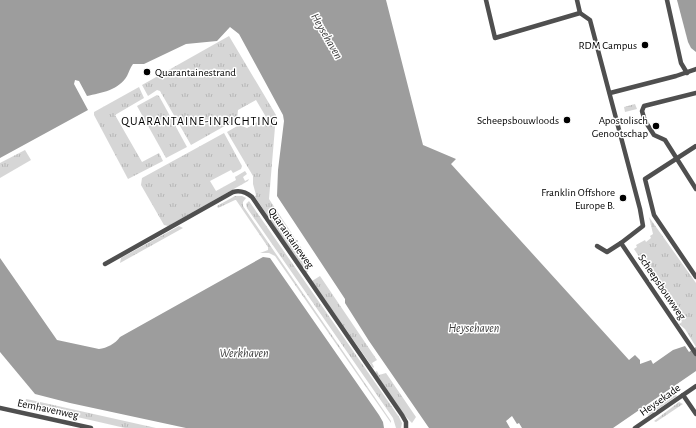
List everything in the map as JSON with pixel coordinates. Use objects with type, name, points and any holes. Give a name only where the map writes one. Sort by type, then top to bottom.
[{"type":"street","points":[[486,0],[495,38],[580,13]]},
{"type":"street","points":[[576,0],[580,13],[590,20],[640,209],[643,226],[608,252],[597,246]]},
{"type":"street","points":[[667,0],[681,63],[687,73]]},
{"type":"street","points":[[610,93],[687,73],[696,69]]},
{"type":"street","points":[[696,99],[695,93],[644,106],[642,109],[644,118],[654,135],[665,140],[696,189]]},
{"type":"street","points":[[696,146],[645,179],[654,215],[696,277]]},
{"type":"street","name":"Quarantaineweg","points":[[105,264],[234,192],[238,191],[247,193],[402,415],[406,422],[406,428]]},
{"type":"street","name":"Scheepsbouwweg","points":[[621,243],[696,354]]},
{"type":"street","name":"Heysekade","points":[[635,428],[696,386]]},
{"type":"street","points":[[683,395],[696,414]]},
{"type":"street","name":"Eemhavenweg","points":[[0,408],[91,428]]},
{"type":"green space","points":[[229,36],[276,115],[269,199],[312,264],[306,268],[308,271],[306,273],[255,197],[253,176],[227,132],[239,125],[247,128],[266,117],[256,100],[238,110],[237,119],[191,145],[160,91],[157,90],[148,96],[142,85]]},
{"type":"green space","points":[[139,87],[144,98],[115,115],[142,162],[159,153],[163,161],[128,179],[94,115],[94,112]]},
{"type":"green space","points":[[157,95],[159,96],[187,147],[166,158],[137,106]]},
{"type":"green space","points":[[635,104],[637,109],[625,112],[624,107]]},
{"type":"green space","points":[[224,133],[242,166],[241,169],[233,173],[231,170],[210,181],[216,191],[236,180],[235,177],[245,171],[247,174],[243,177],[245,181],[249,179],[248,181],[168,226],[164,225],[141,185],[142,178]]},
{"type":"green space","points":[[25,150],[31,160],[0,178],[0,163]]},
{"type":"green space","points":[[235,196],[242,196],[246,198],[243,202],[243,206],[391,423],[275,256],[269,253],[260,253],[268,250],[268,247],[236,200],[218,208],[217,206]]},
{"type":"green space","points":[[249,201],[399,417],[402,423],[401,428],[396,428],[393,418],[247,208],[246,204]]},
{"type":"green space","points":[[649,217],[696,283],[696,347],[685,329],[679,324],[682,322],[634,249],[637,247],[636,245],[645,240],[646,242],[653,234]]},
{"type":"green space","points":[[179,226],[183,228],[120,263],[121,258]]},
{"type":"green space","points":[[320,276],[377,360],[372,363],[373,368],[312,281]]},
{"type":"green space","points":[[377,371],[379,375],[386,373],[416,417],[412,423],[404,415],[375,372]]},
{"type":"green space","points":[[675,394],[677,396],[648,416],[647,414]]},
{"type":"green space","points":[[26,399],[156,428],[125,428],[25,405]]},
{"type":"green space","points":[[679,402],[683,404],[656,422],[654,421]]},
{"type":"water","name":"Heysehaven","points":[[0,0],[386,0],[423,145],[456,159],[451,164],[629,360],[635,355],[640,360],[640,364],[651,360],[653,364],[673,350],[685,346],[689,352],[696,347],[696,371],[613,428],[522,428],[519,423],[517,424],[512,416],[506,421],[510,428],[429,428],[369,341],[345,303],[345,299],[277,196],[278,170],[284,121],[283,115],[239,34],[230,27],[217,41],[186,44],[144,64],[133,64],[124,81],[115,88],[104,92],[87,96],[79,81],[75,80],[74,84],[88,110],[0,158]]},
{"type":"water","points":[[677,0],[696,0],[696,52],[691,48],[688,42]]},
{"type":"water","name":"Werkhaven","points":[[263,257],[270,258],[379,415],[383,422],[384,428],[186,428],[35,394],[0,352],[0,258],[57,340],[99,349],[111,345],[120,337]]},
{"type":"place","name":"RDM Campus","points":[[645,45]]},
{"type":"place","name":"Quarantainestrand","points":[[147,72]]},
{"type":"place","name":"Scheepsbouwloods","points":[[567,120]]},
{"type":"place","name":"Apostolisch Genootschap","points":[[656,126]]},
{"type":"place","name":"Franklin Offshore Europe B.","points":[[623,198]]},
{"type":"district","name":"QUARANTAINE-INRICHTING","points":[[200,121]]}]
